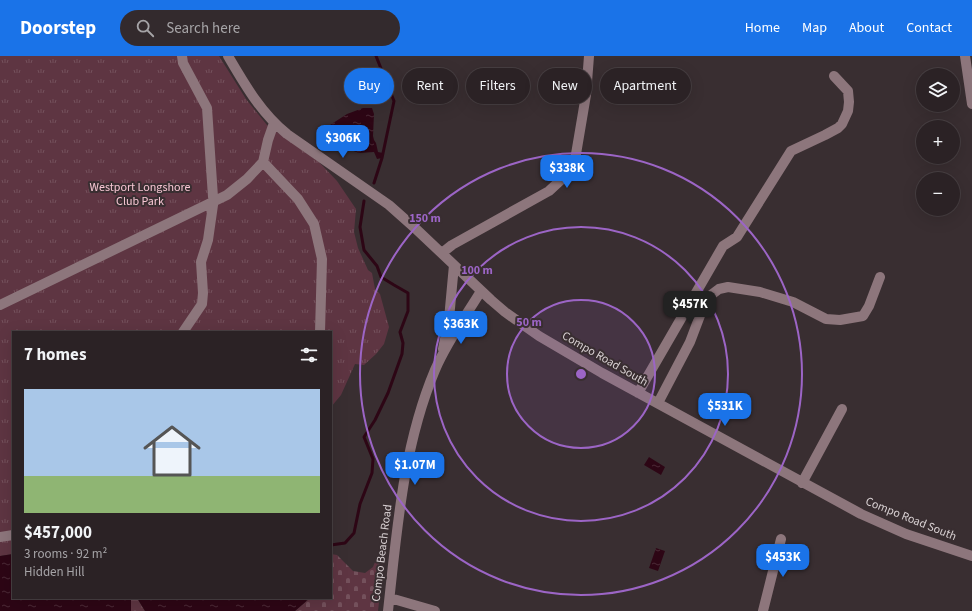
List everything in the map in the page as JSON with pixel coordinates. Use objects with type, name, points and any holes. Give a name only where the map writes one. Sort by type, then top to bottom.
[{"type":"street","points":[[182,56],[183,63],[207,108],[213,201],[208,240],[201,262],[203,293],[202,304],[184,331]]},
{"type":"street","name":"Compo Road South","points":[[228,56],[252,95],[274,124],[390,205],[442,253],[481,292],[505,312],[539,336],[840,504],[884,525],[923,540],[972,554]]},
{"type":"street","points":[[442,253],[549,191],[562,178],[575,160],[586,95],[589,56]]},
{"type":"street","points":[[965,56],[972,104]]},
{"type":"street","points":[[638,392],[722,246],[737,237],[791,151],[826,135],[842,124],[848,111],[848,91],[834,76]]},
{"type":"street","points":[[0,305],[227,194],[247,179],[262,162],[274,124]]},
{"type":"street","points":[[262,162],[298,199],[314,224],[322,259],[320,331]]},
{"type":"street","name":"Compo Beach Road","points":[[388,611],[402,497],[412,443],[424,401],[440,359],[449,319],[454,265]]},
{"type":"street","points":[[658,403],[690,342],[701,313],[711,295],[719,289],[728,287],[760,292],[793,302],[826,319],[840,320],[863,316],[869,306],[880,277]]},
{"type":"street","name":"Compo Beach Road","points":[[440,359],[481,292]]},
{"type":"street","points":[[802,483],[842,409]]},
{"type":"street","points":[[0,537],[12,535]]},
{"type":"street","points":[[763,611],[780,539]]},
{"type":"street","points":[[390,598],[435,611]]},
{"type":"green space","name":"Westport Longshore Club Park","points":[[0,56],[219,56],[246,99],[267,125],[319,162],[337,181],[356,209],[354,232],[358,248],[368,270],[372,273],[375,289],[380,294],[389,327],[384,344],[364,365],[355,364],[341,395],[332,406],[332,331],[12,331],[12,554],[0,556]]},
{"type":"green space","points":[[387,532],[378,611],[295,611],[309,599],[332,599],[332,554],[337,555],[353,571],[365,573],[373,567]]},
{"type":"green space","points":[[131,599],[138,599],[145,611],[131,611]]},
{"type":"water","points":[[363,108],[372,108],[374,114],[373,136],[378,152],[383,153],[382,158],[377,159],[374,152],[359,153],[351,150],[347,145],[331,136],[328,131],[330,125],[347,114]]},
{"type":"water","points":[[649,457],[665,467],[661,475],[644,465]]},
{"type":"water","points":[[656,548],[665,551],[658,571],[649,568]]},
{"type":"water","points":[[12,554],[12,599],[131,599],[131,611],[0,611],[0,556]]},
{"type":"water","points":[[138,599],[309,599],[295,611],[145,611]]},
{"type":"waterway","points":[[374,183],[382,158],[394,101],[376,56]]},
{"type":"waterway","points":[[332,545],[345,543],[354,533],[360,504],[372,473],[373,459],[364,437],[375,420],[388,393],[402,354],[403,343],[400,332],[408,311],[408,293],[381,277],[377,266],[364,250],[360,227],[364,201]]}]
